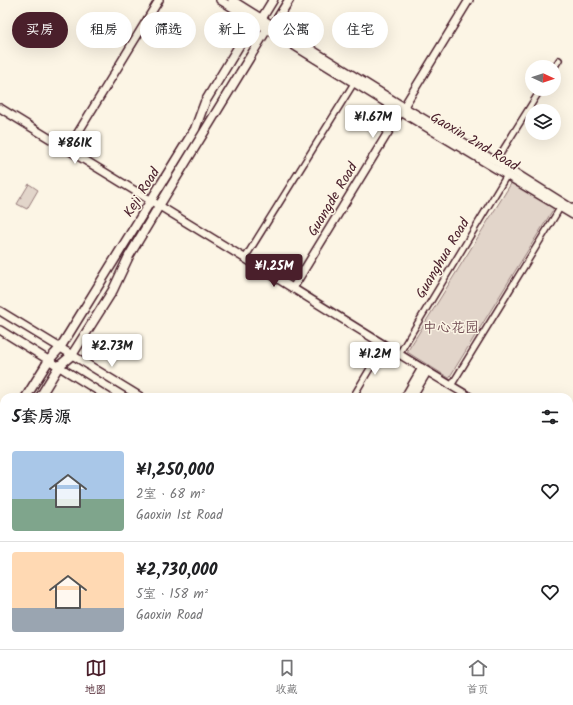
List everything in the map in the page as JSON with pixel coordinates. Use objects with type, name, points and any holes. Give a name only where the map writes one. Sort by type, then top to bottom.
[{"type":"main road","name":"Keji Road","points":[[260,17],[273,0]]},
{"type":"main road","name":"Keji Road","points":[[281,12],[289,0]]},
{"type":"main road","name":"Keji Road","points":[[59,366],[72,354],[113,290],[129,256],[268,31]]},
{"type":"main road","name":"Keji Road","points":[[28,393],[49,360],[60,348],[151,201],[195,129],[205,102],[240,48]]},
{"type":"main road","points":[[42,393],[59,366]]},
{"type":"street","points":[[68,149],[159,0]]},
{"type":"street","name":"Gaoxin 2nd Road","points":[[220,0],[243,12]]},
{"type":"street","name":"Gaoxin 2nd Road","points":[[232,0],[248,12]]},
{"type":"street","name":"Guangde Road","points":[[293,288],[469,0]]},
{"type":"street","name":"Gaoxin 2nd Road","points":[[301,48],[354,82],[496,161],[573,209]]},
{"type":"street","name":"Gaoxin 2nd Road","points":[[303,48],[573,215]]},
{"type":"street","points":[[245,258],[354,82]]},
{"type":"street","points":[[496,161],[537,96]]},
{"type":"street","points":[[0,108],[463,393]]},
{"type":"street","name":"Guanghua Road","points":[[399,354],[508,175]]},
{"type":"street","points":[[451,386],[560,208]]},
{"type":"street","points":[[0,312],[135,393]]},
{"type":"street","points":[[0,330],[102,393]]},
{"type":"street","points":[[354,393],[384,345]]},
{"type":"street","points":[[408,393],[425,370]]},
{"type":"street","points":[[414,393],[425,370]]},
{"type":"green space","name":"中心花园","points":[[512,182],[554,208],[449,378],[407,352]]},
{"type":"green space","points":[[29,184],[38,190],[27,209],[17,204]]}]
